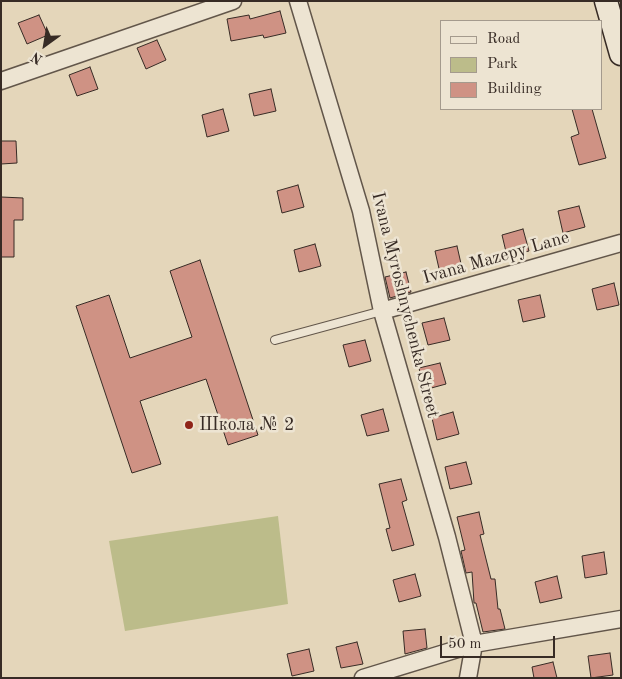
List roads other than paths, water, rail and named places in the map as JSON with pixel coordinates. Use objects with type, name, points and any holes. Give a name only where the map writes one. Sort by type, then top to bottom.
[{"type":"street","points":[[1,81],[233,1]]},
{"type":"street","name":"Ivana Myroshnychenka Street","points":[[298,1],[361,210],[382,311],[447,537],[474,644],[468,678]]},
{"type":"street","points":[[606,1],[621,54]]},
{"type":"street","name":"Ivana Mazepy Lane","points":[[382,311],[621,243]]},
{"type":"street","points":[[363,678],[474,644],[621,619]]},
{"type":"lane","points":[[275,340],[382,311]]},
{"type":"place","name":"Школа № 2","points":[[189,425]]}]
